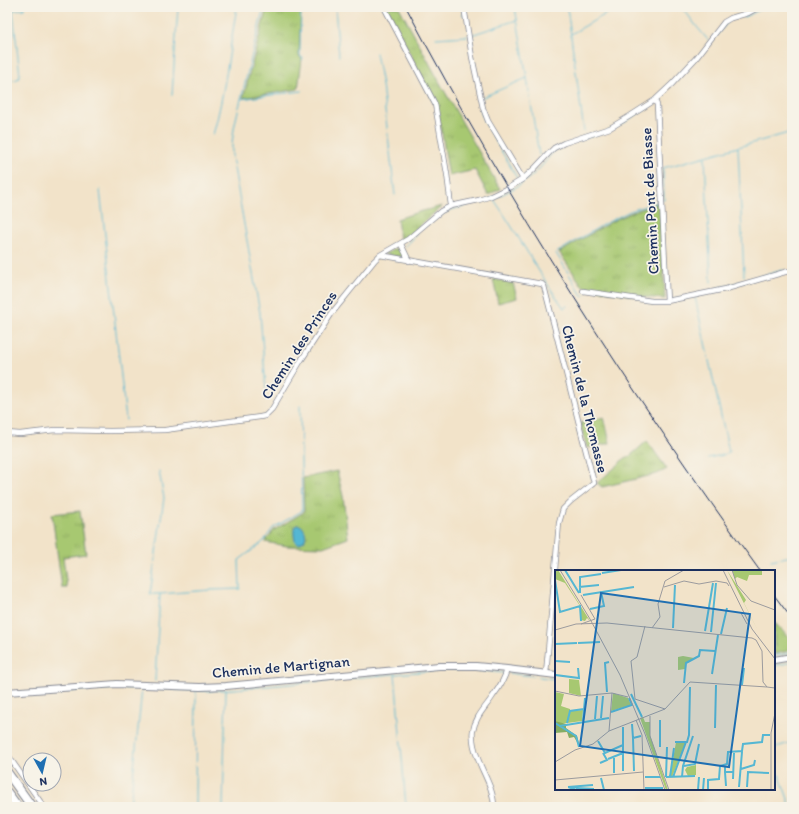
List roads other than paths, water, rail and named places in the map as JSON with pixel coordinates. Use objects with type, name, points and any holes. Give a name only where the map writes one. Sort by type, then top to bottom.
[{"type":"highway","points":[[7,772],[32,807]]},
{"type":"highway","points":[[7,792],[18,807]]},
{"type":"main road","points":[[775,660],[792,657]]},
{"type":"main road","name":"Chemin de Martignan","points":[[7,692],[117,684],[200,687],[226,686],[439,666],[507,669],[555,675]]},
{"type":"street","points":[[384,7],[434,104],[447,174],[451,206]]},
{"type":"street","points":[[464,7],[472,57],[483,108],[488,121],[523,179]]},
{"type":"street","name":"Chemin des Princes","points":[[7,433],[20,434],[55,430],[165,430],[265,416],[272,409],[332,313],[380,255],[408,239],[441,211],[451,206],[491,196],[510,187],[534,170],[554,148],[564,143],[610,128],[655,100],[697,57],[724,22],[759,7]]},
{"type":"street","name":"Chemin Pont de Biasse","points":[[655,100],[657,105],[667,301]]},
{"type":"street","points":[[401,244],[409,260]]},
{"type":"street","points":[[380,255],[409,260]]},
{"type":"street","name":"Chemin de la Thomasse","points":[[409,260],[542,284],[544,288],[594,483],[571,500],[563,509],[559,523],[546,674]]},
{"type":"street","points":[[583,291],[652,301],[667,301],[726,289],[792,270]]},
{"type":"street","points":[[494,807],[491,788],[476,754],[473,743],[473,731],[479,716],[493,696],[507,669]]},
{"type":"street","points":[[7,754],[44,807]]},
{"type":"water","points":[[297,525],[301,526],[306,534],[304,541],[298,544],[295,541],[294,533],[294,528]]},
{"type":"waterway","points":[[7,81],[18,79],[20,76],[13,10],[24,9],[24,7]]},
{"type":"waterway","points":[[172,95],[178,7]]},
{"type":"waterway","points":[[213,135],[224,87],[237,7]]},
{"type":"waterway","points":[[241,99],[264,7]]},
{"type":"waterway","points":[[301,7],[300,56],[303,58],[302,60]]},
{"type":"waterway","points":[[335,7],[339,56]]},
{"type":"waterway","points":[[462,7],[463,15]]},
{"type":"waterway","points":[[483,97],[527,78],[515,7]]},
{"type":"waterway","points":[[567,7],[584,131]]},
{"type":"waterway","points":[[571,34],[618,7]]},
{"type":"waterway","points":[[682,7],[708,40]]},
{"type":"waterway","points":[[743,17],[765,7]]},
{"type":"waterway","points":[[471,35],[517,20]]},
{"type":"waterway","points":[[715,37],[727,23]]},
{"type":"waterway","points":[[436,38],[467,36]]},
{"type":"waterway","points":[[376,53],[382,85],[395,195]]},
{"type":"waterway","points":[[527,78],[539,155]]},
{"type":"waterway","points":[[266,389],[260,313],[232,157],[233,135],[241,99],[302,91]]},
{"type":"waterway","points":[[479,99],[483,119],[517,178]]},
{"type":"waterway","points":[[576,141],[606,132],[648,107]]},
{"type":"waterway","points":[[663,200],[663,168],[792,132]]},
{"type":"waterway","points":[[738,147],[744,276]]},
{"type":"waterway","points":[[488,200],[508,191],[528,179],[558,148]]},
{"type":"waterway","points":[[705,157],[711,282]]},
{"type":"waterway","points":[[100,190],[126,420]]},
{"type":"waterway","points":[[493,198],[555,295],[564,308],[567,306]]},
{"type":"waterway","points":[[586,293],[583,297],[556,253],[604,224],[630,211],[660,201]]},
{"type":"waterway","points":[[439,216],[447,211],[475,203]]},
{"type":"waterway","points":[[406,246],[419,232]]},
{"type":"waterway","points":[[719,288],[783,270]]},
{"type":"waterway","points":[[695,297],[729,452],[723,455],[708,458]]},
{"type":"waterway","points":[[160,594],[240,589],[239,560],[263,542],[273,528],[302,511],[300,406]]},
{"type":"waterway","points":[[155,681],[160,594],[150,594],[164,498],[159,471]]},
{"type":"waterway","points":[[771,560],[792,556]]},
{"type":"waterway","points":[[775,656],[792,653]]},
{"type":"waterway","points":[[775,666],[792,662]]},
{"type":"waterway","points":[[396,674],[450,670],[477,670],[504,673]]},
{"type":"waterway","points":[[395,673],[406,807]]},
{"type":"waterway","points":[[509,673],[555,679]]},
{"type":"waterway","points":[[7,695],[136,688],[209,691],[393,674]]},
{"type":"waterway","points":[[130,807],[142,689]]},
{"type":"waterway","points":[[223,807],[226,690]]},
{"type":"waterway","points":[[195,807],[196,692]]},
{"type":"waterway","points":[[775,748],[792,742]]},
{"type":"waterway","points":[[775,762],[791,807]]},
{"type":"railway","points":[[406,7],[529,225],[664,435],[759,570]]},
{"type":"railway","points":[[775,596],[792,619]]}]
